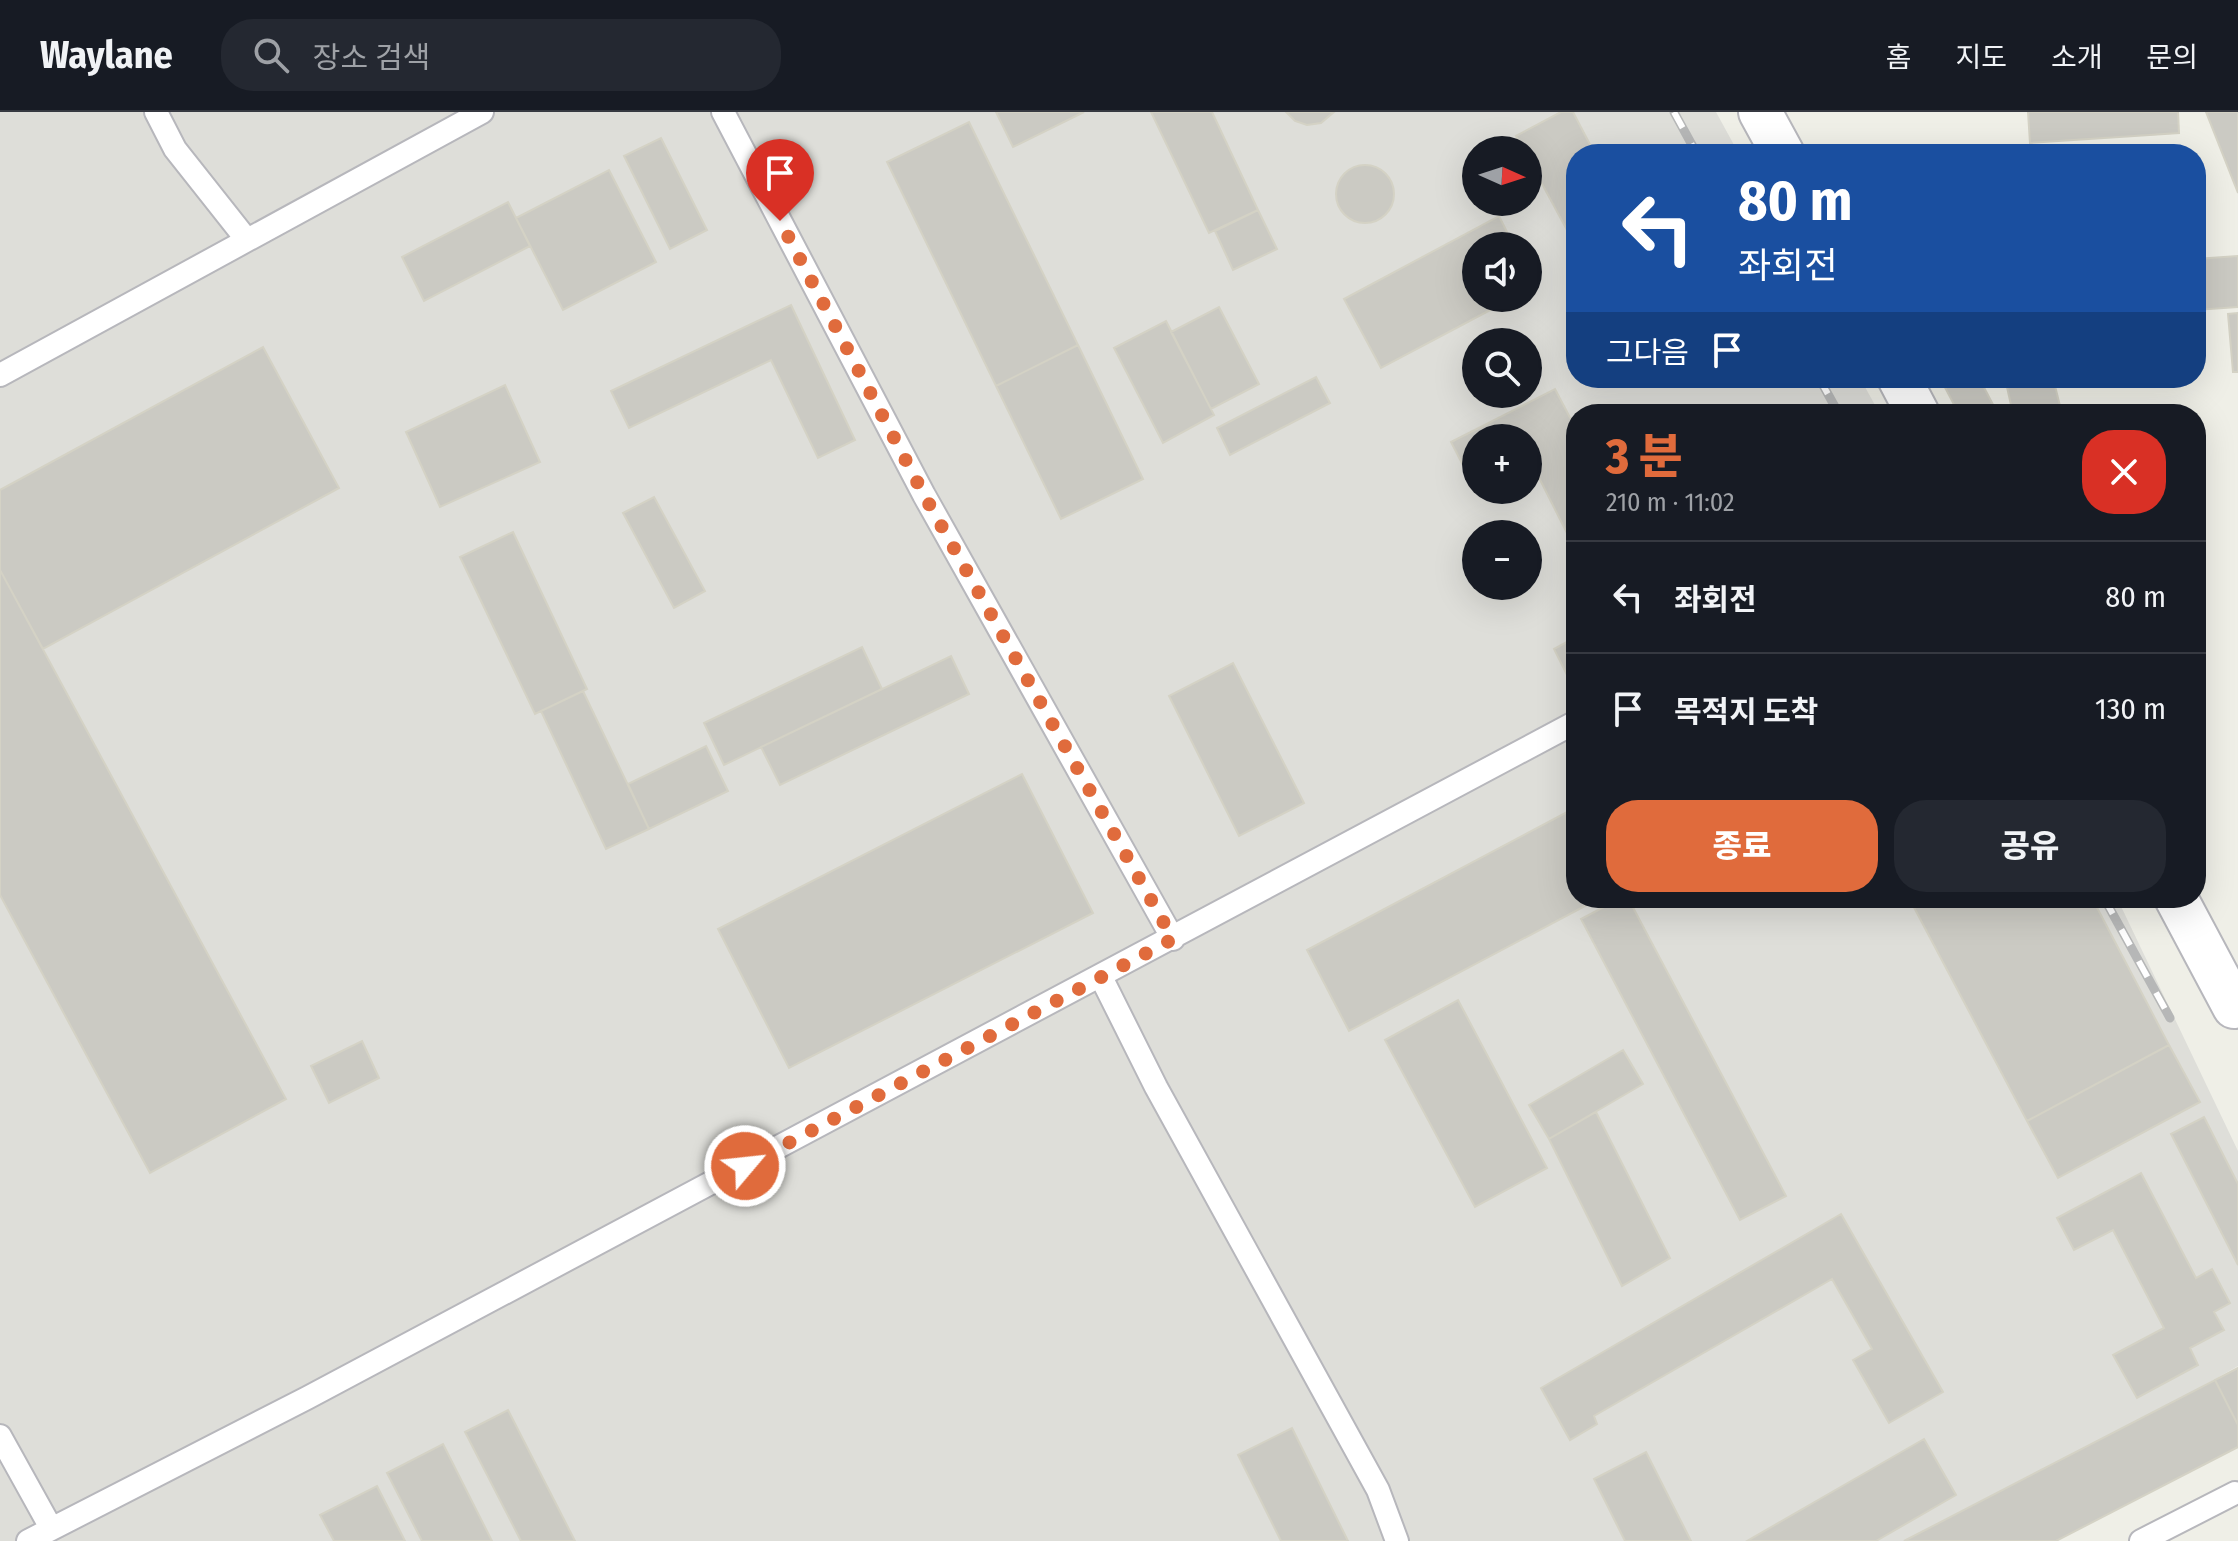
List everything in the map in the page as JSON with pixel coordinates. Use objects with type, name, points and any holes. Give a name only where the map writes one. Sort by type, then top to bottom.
[{"type":"street","points":[[1760,112],[1778,144]]},
{"type":"street","points":[[2181,908],[2234,1007]]},
{"type":"lane","points":[[156,112],[175,149],[247,240]]},
{"type":"lane","points":[[0,375],[482,112]]},
{"type":"lane","points":[[723,112],[924,495],[1173,939]]},
{"type":"lane","points":[[28,1541],[307,1398],[1566,727]]},
{"type":"lane","points":[[1101,977],[1156,1087],[1378,1490],[1397,1541]]},
{"type":"lane","points":[[0,1436],[51,1528]]},
{"type":"lane","points":[[2141,1541],[2235,1493]]},
{"type":"shaded area","points":[[0,112],[1716,112],[1734,144],[1566,144],[1566,388],[1866,388],[1874,404],[1566,404],[1566,908],[2122,908],[2238,1151],[2238,1366],[1931,1541],[0,1541]]},
{"type":"building","points":[[996,112],[1084,112],[1013,147]]},
{"type":"building","points":[[1151,112],[1212,112],[1258,210],[1209,233]]},
{"type":"building","points":[[1286,112],[1334,112],[1321,123],[1307,125],[1295,121]]},
{"type":"building","points":[[1561,112],[1573,112],[1590,144],[1566,144],[1566,228],[1542,184],[1542,136],[1516,136]]},
{"type":"building","points":[[2028,112],[2178,112],[2179,133],[2030,143]]},
{"type":"building","points":[[2206,112],[2238,112],[2238,193]]},
{"type":"building","points":[[969,122],[1078,345],[996,386],[887,162]]},
{"type":"building","points":[[661,138],[707,230],[670,249],[624,156]]},
{"type":"building","points":[[1365,165],[1386,173],[1394,194],[1386,215],[1365,223],[1344,215],[1336,194],[1344,173]]},
{"type":"building","points":[[609,170],[656,262],[563,310],[516,218]]},
{"type":"building","points":[[508,202],[530,246],[424,301],[402,257]]},
{"type":"building","points":[[1258,210],[1277,249],[1233,270],[1215,231]]},
{"type":"building","points":[[1499,216],[1507,232],[1469,232]]},
{"type":"building","points":[[1462,236],[1462,312],[1487,312],[1381,368],[1344,299]]},
{"type":"building","points":[[2238,256],[2238,307],[2206,309],[2206,258]]},
{"type":"building","points":[[791,305],[855,440],[818,458],[771,360],[629,428],[611,391]]},
{"type":"building","points":[[1219,307],[1259,384],[1211,409],[1171,332]]},
{"type":"building","points":[[2238,313],[2238,372],[2233,372],[2228,314]]},
{"type":"building","points":[[1166,321],[1214,415],[1163,443],[1114,348]]},
{"type":"building","points":[[1078,345],[1143,479],[1061,519],[996,386]]},
{"type":"building","points":[[263,347],[339,488],[43,649],[0,570],[0,490]]},
{"type":"building","points":[[1316,377],[1330,403],[1230,455],[1217,428]]},
{"type":"building","points":[[505,385],[540,462],[440,507],[406,432]]},
{"type":"building","points":[[1945,388],[1984,388],[1993,404],[1954,404]]},
{"type":"building","points":[[2007,388],[2056,388],[2060,404],[2011,404]]},
{"type":"building","points":[[1555,389],[1566,410],[1566,531],[1542,484],[1542,424],[1486,424],[1518,408],[1542,408],[1542,396]]},
{"type":"building","points":[[1462,436],[1462,463],[1451,442]]},
{"type":"building","points":[[654,497],[705,591],[674,608],[623,513]]},
{"type":"building","points":[[513,532],[587,689],[535,714],[460,557]]},
{"type":"building","points":[[0,570],[286,1099],[150,1173],[0,895]]},
{"type":"building","points":[[1566,642],[1566,673],[1554,649]]},
{"type":"building","points":[[862,647],[882,689],[724,765],[704,723]]},
{"type":"building","points":[[951,656],[969,694],[780,785],[761,747]]},
{"type":"building","points":[[1233,663],[1304,803],[1239,836],[1169,696]]},
{"type":"building","points":[[583,691],[649,829],[606,849],[541,711]]},
{"type":"building","points":[[706,746],[728,791],[649,829],[628,784]]},
{"type":"building","points":[[1022,774],[1093,913],[789,1068],[718,929]]},
{"type":"building","points":[[1566,813],[1566,908],[1581,908],[1349,1031],[1307,950]]},
{"type":"building","points":[[1602,908],[1633,908],[1786,1196],[1740,1220],[1581,919]]},
{"type":"building","points":[[1914,908],[2097,908],[2169,1045],[2027,1121]]},
{"type":"building","points":[[1458,1000],[1547,1168],[1475,1207],[1385,1040]]},
{"type":"building","points":[[362,1041],[379,1078],[329,1103],[311,1066]]},
{"type":"building","points":[[2169,1045],[2200,1102],[2058,1178],[2027,1121]]},
{"type":"building","points":[[1623,1050],[1643,1084],[1549,1139],[1529,1105]]},
{"type":"building","points":[[1596,1112],[1670,1258],[1622,1286],[1549,1139]]},
{"type":"building","points":[[2204,1117],[2238,1184],[2238,1265],[2171,1134]]},
{"type":"building","points":[[2141,1173],[2196,1278],[2212,1269],[2230,1303],[2214,1312],[2224,1330],[2190,1348],[2198,1365],[2137,1398],[2113,1355],[2164,1328],[2113,1230],[2074,1250],[2057,1218]]},
{"type":"building","points":[[1841,1214],[1943,1392],[1889,1423],[1853,1360],[1872,1349],[1832,1279],[1594,1416],[1597,1424],[1570,1440],[1541,1388]]},
{"type":"building","points":[[2238,1368],[2238,1425],[2215,1380]]},
{"type":"building","points":[[2215,1380],[2238,1425],[2238,1447],[2056,1541],[1904,1541]]},
{"type":"building","points":[[508,1410],[575,1541],[521,1541],[465,1432]]},
{"type":"building","points":[[1292,1428],[1348,1541],[1281,1541],[1238,1455]]},
{"type":"building","points":[[1924,1439],[1956,1495],[1876,1541],[1747,1541]]},
{"type":"building","points":[[443,1444],[492,1541],[422,1541],[387,1473]]},
{"type":"building","points":[[1646,1452],[1691,1541],[1625,1541],[1594,1479]]},
{"type":"building","points":[[377,1486],[405,1541],[334,1541],[320,1515]]},
{"type":"railway","points":[[1674,112],[1692,144]]},
{"type":"railway","points":[[1825,388],[1833,404]]},
{"type":"railway","points":[[2110,908],[2170,1018]]},
{"type":"route","points":[[745,1166],[1173,939],[924,495],[780,221]]}]
